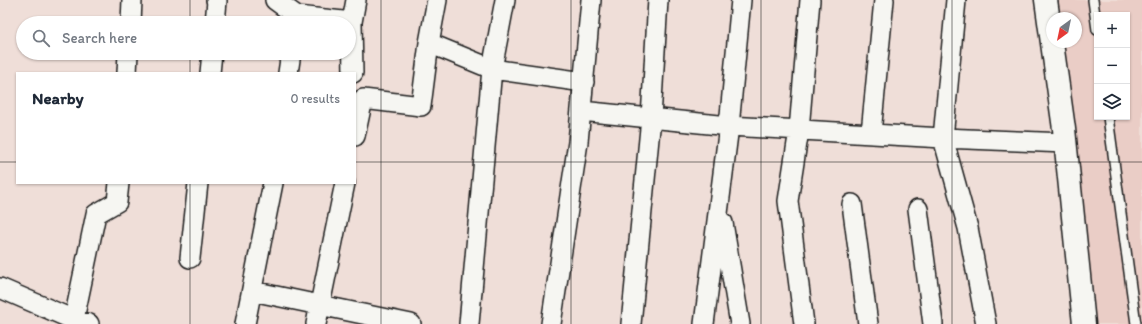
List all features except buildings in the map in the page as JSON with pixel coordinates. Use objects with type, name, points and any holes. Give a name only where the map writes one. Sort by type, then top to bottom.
[{"type":"main road","points":[[1046,0],[1065,143],[1084,324]]},
{"type":"street","points":[[131,16],[132,0]]},
{"type":"street","points":[[215,16],[216,0]]},
{"type":"street","points":[[275,0],[297,16]]},
{"type":"street","points":[[353,16],[356,0]]},
{"type":"street","points":[[356,131],[363,99],[421,106],[429,43],[438,0]]},
{"type":"street","points":[[469,324],[492,69],[506,0]]},
{"type":"street","points":[[552,324],[581,111],[591,0]]},
{"type":"street","points":[[631,324],[651,118],[658,0]]},
{"type":"street","points":[[704,324],[729,126],[741,0]]},
{"type":"street","points":[[804,324],[788,201],[800,130],[810,0]]},
{"type":"street","points":[[871,133],[884,0]]},
{"type":"street","points":[[956,0],[943,138],[968,228],[986,324]]},
{"type":"street","points":[[429,43],[492,69],[584,82]]},
{"type":"street","points":[[127,72],[128,60]]},
{"type":"street","points":[[210,72],[211,60]]},
{"type":"street","points":[[288,72],[290,60]]},
{"type":"street","points":[[353,60],[353,72]]},
{"type":"street","points":[[581,111],[729,126],[1065,143]]},
{"type":"street","points":[[0,288],[79,323],[96,214],[117,202],[119,184]]},
{"type":"street","points":[[190,258],[198,184]]},
{"type":"street","points":[[246,324],[273,184]]},
{"type":"street","points":[[316,324],[345,184]]},
{"type":"street","points":[[719,202],[740,324]]},
{"type":"street","points":[[852,204],[868,324]]},
{"type":"street","points":[[918,209],[933,324]]},
{"type":"street","points":[[252,291],[411,324]]},
{"type":"lane","points":[[1093,0],[1095,12]]},
{"type":"lane","points":[[1108,120],[1136,324]]},
{"type":"shaded area","points":[[1046,0],[1142,0],[1142,324],[1084,324],[1052,48],[1082,48],[1082,12],[1047,12]]}]
